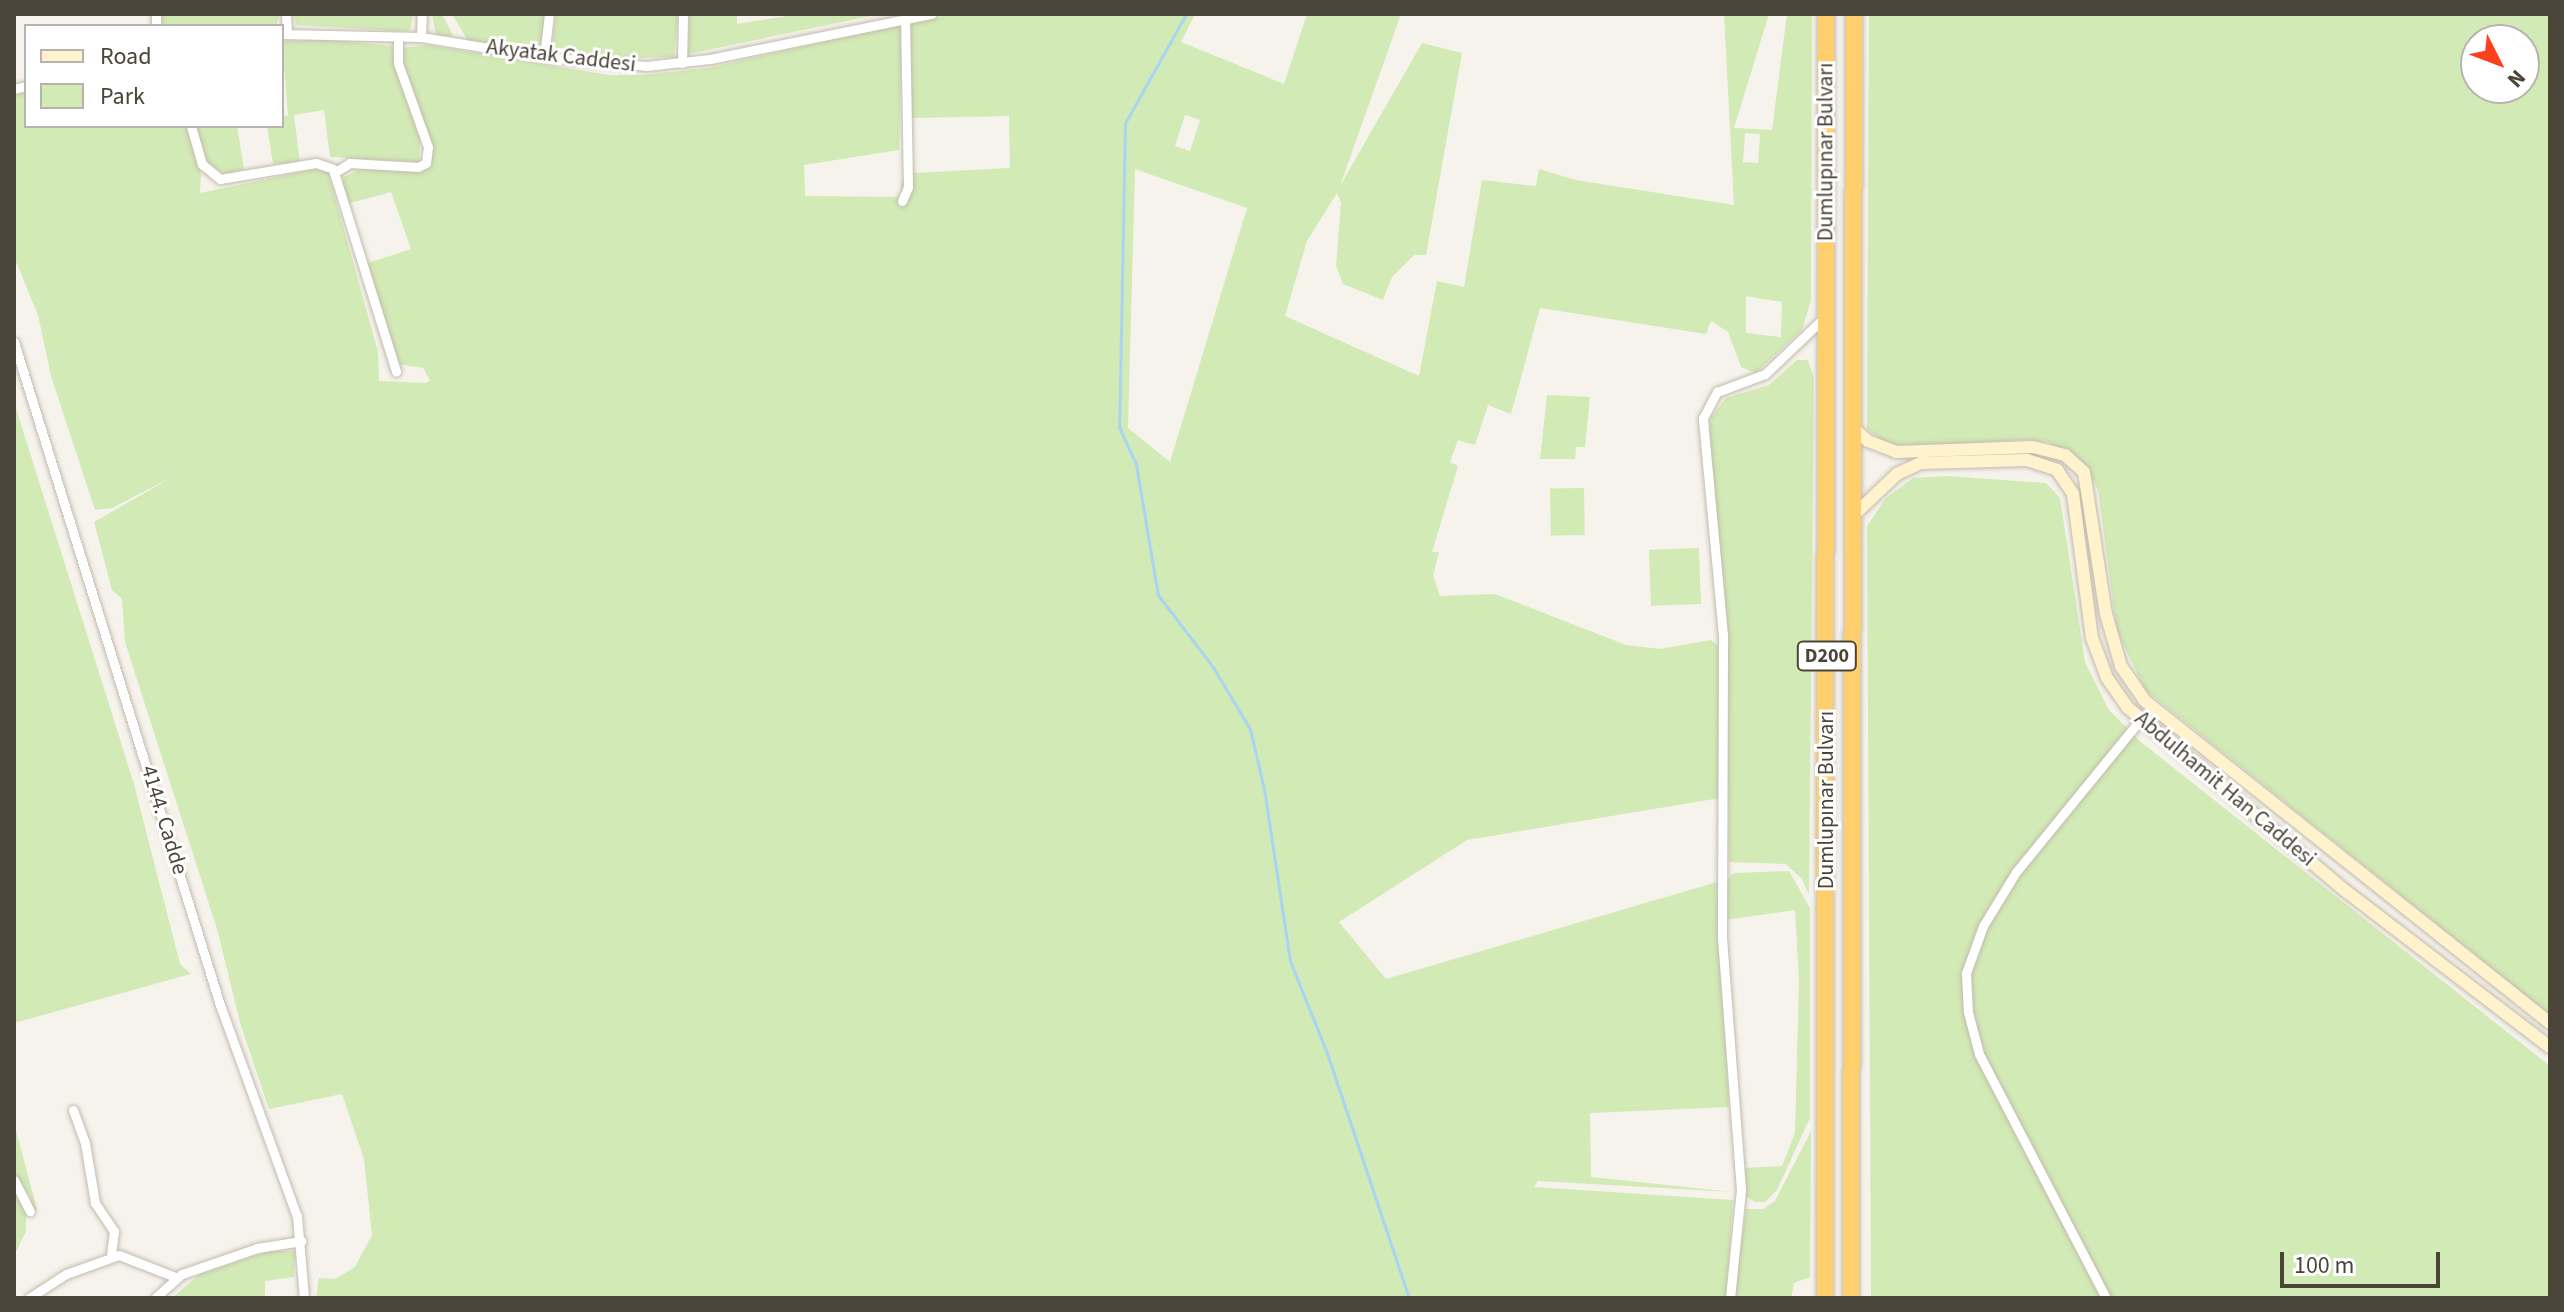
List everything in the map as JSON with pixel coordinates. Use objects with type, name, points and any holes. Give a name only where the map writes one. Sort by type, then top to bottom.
[{"type":"highway","name":"Dumlupınar Bulvarı","points":[[1825,1298],[1826,14]]},
{"type":"highway","name":"Dumlupınar Bulvarı","points":[[1851,1298],[1854,14]]},
{"type":"main road","name":"Abdulhamit Han Caddesi","points":[[1853,428],[1868,441],[1896,452],[2033,447],[2065,455],[2084,472],[2106,614],[2121,666],[2145,701],[2550,1023]]},
{"type":"main road","name":"Abdulhamit Han Caddesi","points":[[1853,516],[1897,474],[1921,463],[2027,460],[2057,470],[2073,494],[2099,659],[2114,690],[2140,720],[2347,892],[2550,1047]]},
{"type":"street","points":[[285,34],[286,14]]},
{"type":"street","points":[[421,37],[422,14]]},
{"type":"street","points":[[544,57],[549,14]]},
{"type":"street","points":[[682,63],[683,14]]},
{"type":"street","name":"Akyatak Caddesi","points":[[285,34],[421,37],[611,66],[682,63],[931,14]]},
{"type":"street","points":[[902,201],[908,187],[907,17]]},
{"type":"street","points":[[334,173],[350,163],[418,167],[426,163],[428,147],[398,63],[398,38]]},
{"type":"street","points":[[192,128],[202,164],[220,179],[316,163],[329,165],[396,371]]},
{"type":"street","points":[[1730,1298],[1741,1190],[1722,937],[1723,635],[1703,418],[1717,392],[1765,374],[1827,315]]},
{"type":"street","name":"4144. Cadde","points":[[14,342],[220,1005],[297,1216],[304,1298]]},
{"type":"street","points":[[2106,1298],[1979,1054],[1968,1012],[1966,973],[1983,926],[2016,872],[2140,720]]},
{"type":"street","points":[[73,1110],[85,1143],[95,1203],[114,1231],[111,1257]]},
{"type":"street","points":[[14,1180],[30,1211]]},
{"type":"street","points":[[155,1298],[175,1277],[257,1248],[301,1241]]},
{"type":"street","points":[[29,1298],[66,1274],[119,1255],[175,1277]]},
{"type":"green space","points":[[163,14],[279,14],[277,24],[162,24]]},
{"type":"green space","points":[[294,14],[413,14],[410,30],[398,31],[296,25]]},
{"type":"green space","points":[[432,14],[442,14],[453,36],[436,36]]},
{"type":"green space","points":[[452,14],[546,14],[542,53],[468,41]]},
{"type":"green space","points":[[556,14],[678,14],[674,57],[602,59],[552,51]]},
{"type":"green space","points":[[689,14],[737,14],[737,24],[799,14],[880,14],[688,54]]},
{"type":"green space","points":[[958,14],[1195,14],[1181,42],[1284,84],[1307,14],[1401,14],[1340,186],[1422,43],[1462,53],[1426,255],[1414,255],[1392,277],[1383,300],[1343,284],[1336,266],[1341,203],[1337,193],[1307,241],[1285,316],[1419,376],[1437,281],[1464,287],[1482,180],[1536,186],[1539,169],[1576,180],[1734,205],[1724,14],[1769,14],[1734,128],[1772,130],[1787,14],[1812,14],[1811,300],[1802,330],[1756,373],[1741,367],[1728,332],[1711,321],[1706,334],[1540,308],[1511,414],[1488,405],[1475,445],[1458,440],[1450,462],[1458,466],[1432,552],[1439,552],[1433,575],[1440,596],[1495,594],[1626,645],[1660,649],[1711,640],[1718,646],[1720,798],[1467,840],[1339,922],[1386,979],[1717,882],[1729,1107],[1590,1113],[1591,1177],[1733,1192],[1538,1181],[1534,1187],[1733,1200],[1726,1298],[316,1298],[319,1278],[335,1279],[355,1267],[372,1235],[364,1159],[342,1094],[269,1109],[241,1026],[217,929],[125,642],[122,599],[112,590],[94,522],[176,475],[112,508],[95,510],[51,376],[38,315],[14,257],[14,95],[24,92],[24,128],[187,128],[201,174],[200,193],[316,169],[328,172],[378,352],[379,381],[426,383],[430,380],[423,368],[397,364],[365,264],[411,249],[391,192],[347,204],[342,185],[344,177],[363,168],[419,170],[431,152],[400,59],[401,48],[427,45],[609,75],[643,75],[708,68],[902,24],[899,150],[804,165],[805,196],[901,197],[901,184],[914,173],[1010,168],[1009,116],[911,118],[909,26],[914,20]],"holes":[[[1185,115],[1200,120],[1190,151],[1175,146]],[[1745,133],[1760,134],[1758,163],[1743,162]],[[1135,169],[1247,208],[1170,462],[1128,428]],[[1746,296],[1782,302],[1781,337],[1746,333]]]},
{"type":"green space","points":[[1869,14],[2550,14],[2550,1015],[2145,690],[2117,631],[2098,490],[2082,461],[2048,442],[2021,440],[1894,449],[1867,429]]},
{"type":"green space","points":[[328,40],[392,46],[420,139],[419,162],[330,157],[324,110],[294,115],[300,163],[273,164],[267,128],[284,128],[284,116],[288,115],[284,41]]},
{"type":"green space","points":[[196,128],[237,128],[244,169],[228,174],[208,165]]},
{"type":"green space","points":[[1797,360],[1808,360],[1814,378],[1809,895],[1802,879],[1786,864],[1729,862],[1726,610],[1706,445],[1711,417],[1726,398],[1769,385]]},
{"type":"green space","points":[[1547,395],[1590,397],[1585,447],[1576,447],[1575,459],[1540,459]]},
{"type":"green space","points":[[14,402],[134,784],[180,964],[191,974],[14,1023]]},
{"type":"green space","points":[[1947,476],[2046,483],[2060,498],[2085,662],[2109,710],[2141,742],[2550,1066],[2550,1298],[1871,1298],[1867,526],[1886,498],[1913,478]]},
{"type":"green space","points":[[1584,488],[1585,535],[1551,536],[1550,489]]},
{"type":"green space","points":[[1699,548],[1701,604],[1651,606],[1649,550]]},
{"type":"green space","points":[[1789,871],[1810,908],[1810,1118],[1777,1190],[1765,1202],[1755,1202],[1744,1195],[1743,1168],[1782,1166],[1795,1133],[1799,981],[1795,910],[1725,920],[1725,881],[1734,873]]},
{"type":"green space","points":[[14,1123],[37,1209],[33,1215],[30,1195],[14,1174]]},
{"type":"green space","points":[[1811,1131],[1810,1277],[1794,1283],[1791,1298],[1733,1298],[1746,1209],[1763,1209],[1775,1201]]},
{"type":"green space","points":[[14,1188],[26,1214],[26,1231],[14,1256]]},
{"type":"green space","points":[[270,1251],[295,1251],[294,1277],[265,1281],[265,1298],[172,1298],[200,1274]]},
{"type":"waterway","points":[[1186,14],[1125,123],[1119,427],[1136,464],[1158,595],[1213,667],[1250,729],[1264,789],[1290,961],[1327,1053],[1409,1298]]}]
